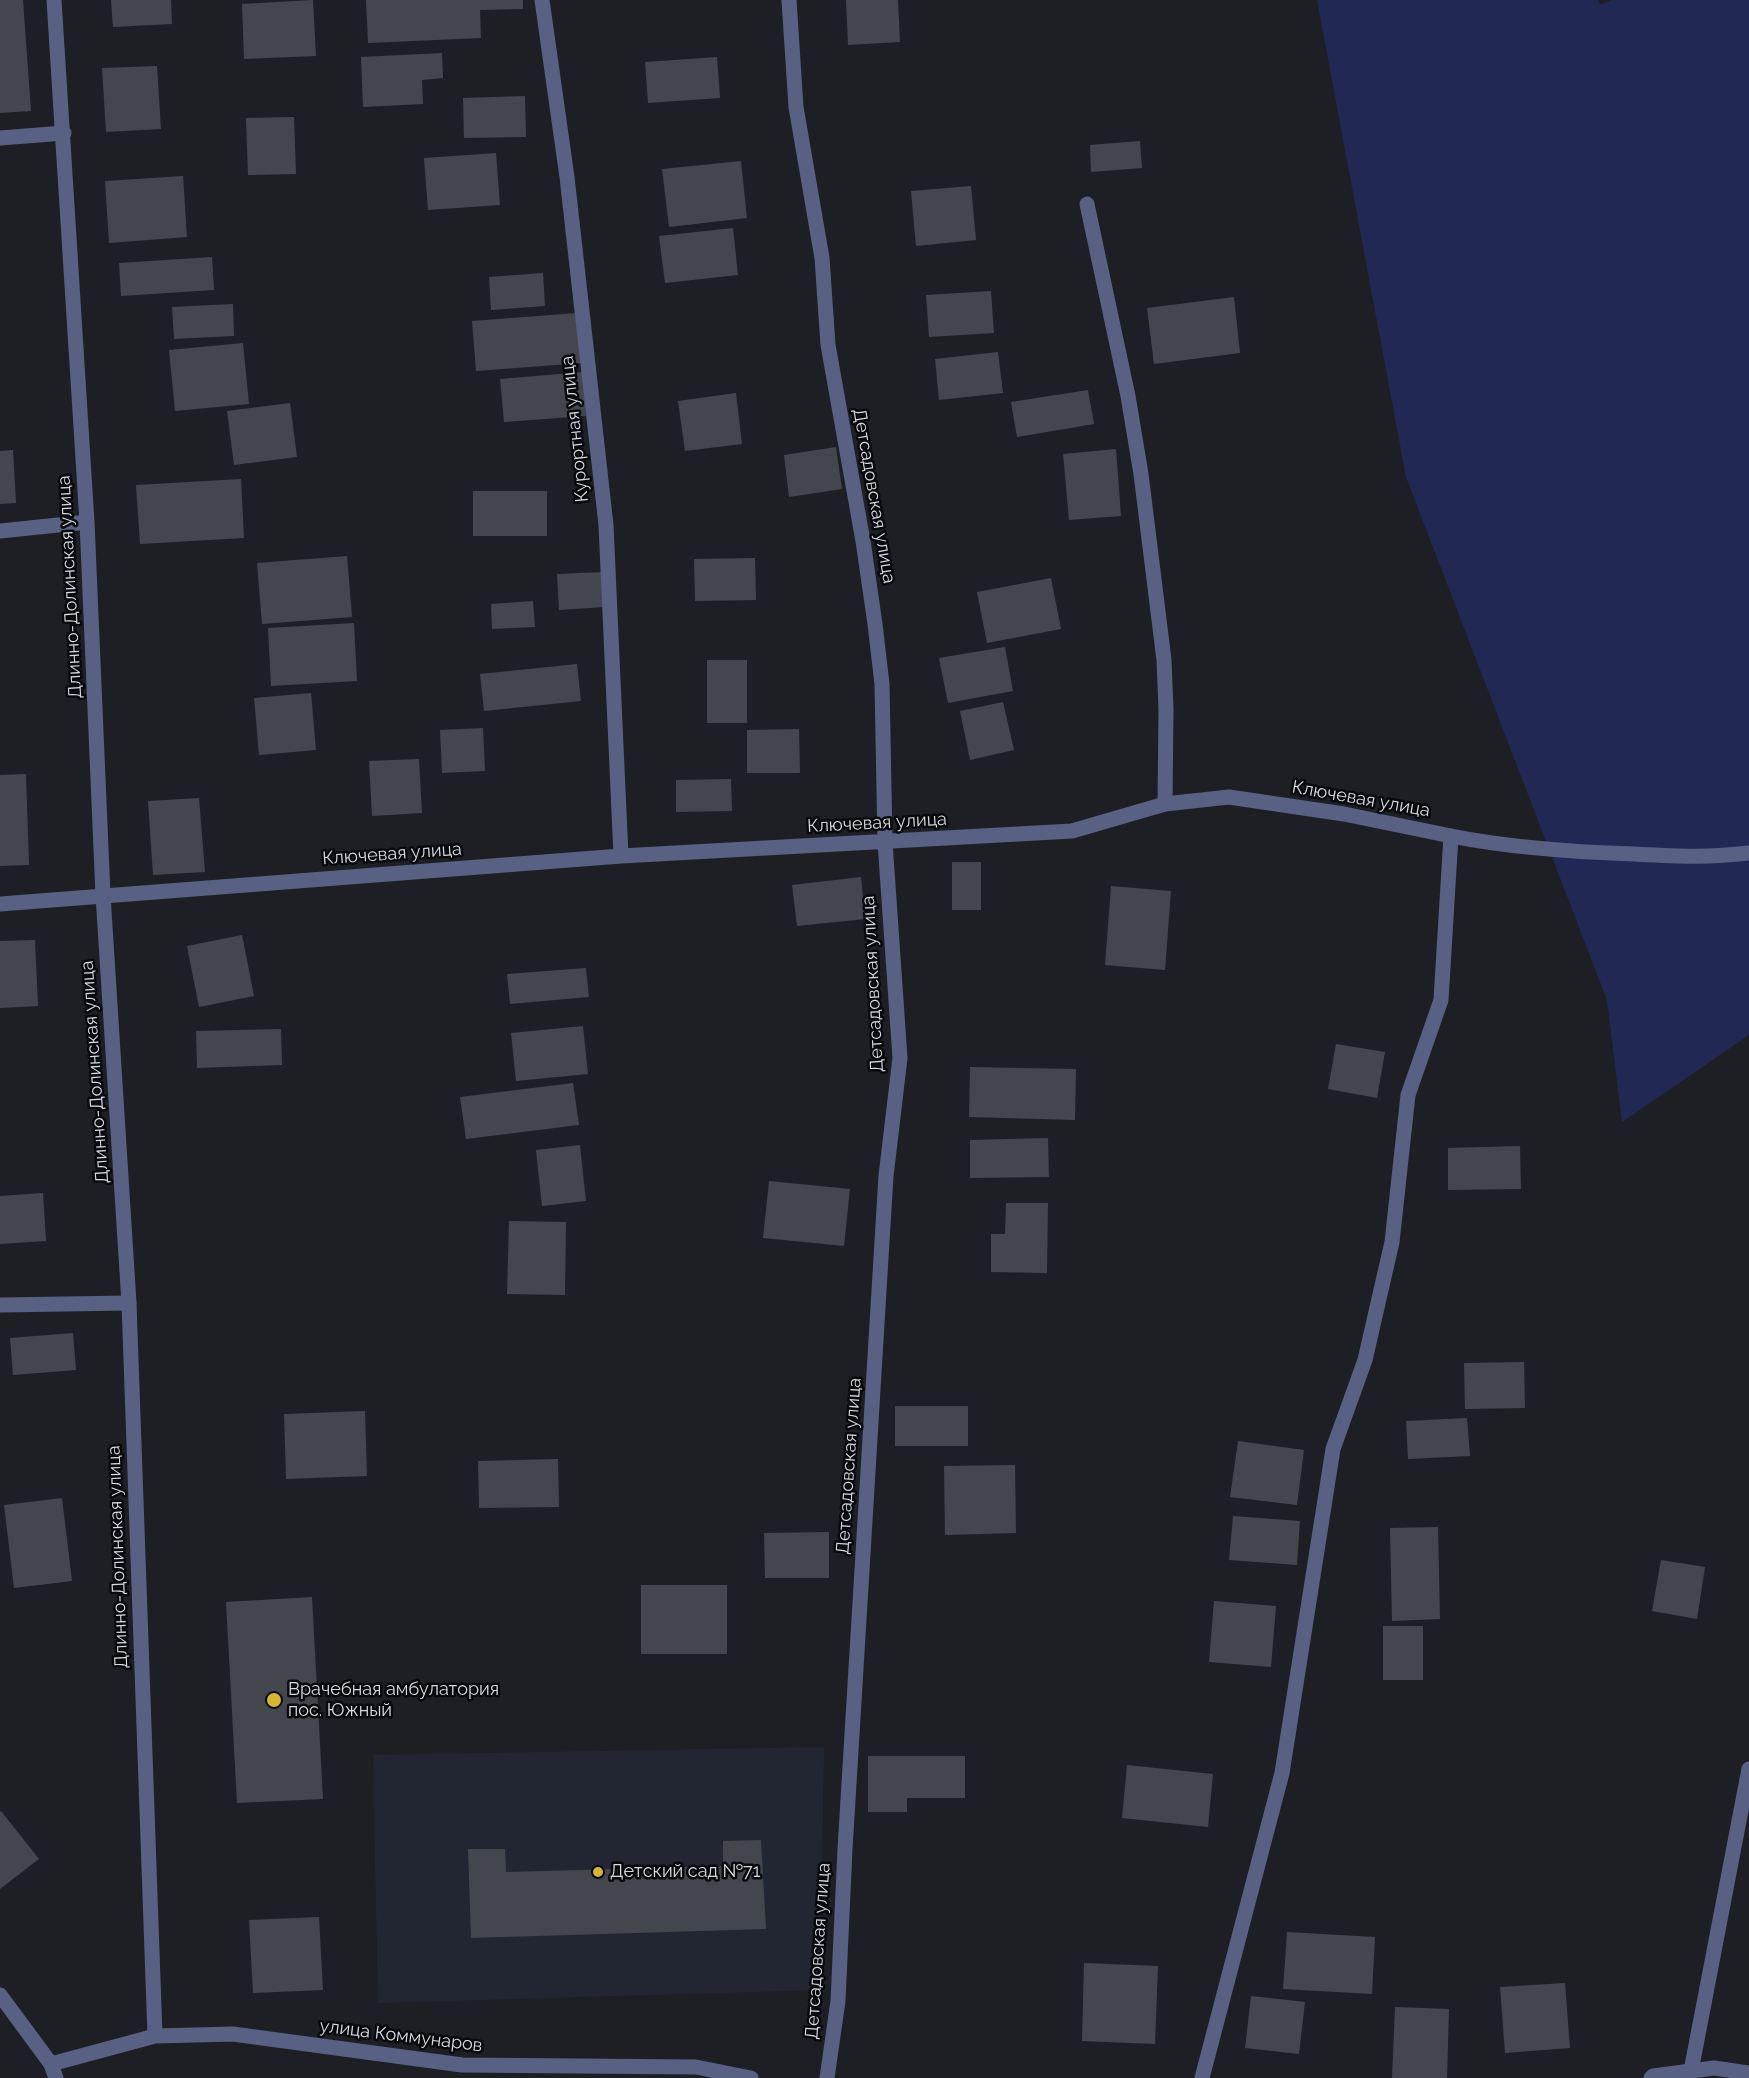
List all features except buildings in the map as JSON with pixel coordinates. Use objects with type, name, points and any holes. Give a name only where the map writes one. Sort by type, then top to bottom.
[{"type":"street","name":"Длинно-Долинская улица","points":[[54,0],[87,522],[104,895],[129,1304],[155,2036]]},
{"type":"street","name":"Курортная улица","points":[[542,0],[567,177],[606,525],[621,856]]},
{"type":"street","name":"Детсадовская улица","points":[[789,0],[796,107],[822,258],[828,345],[875,624],[882,684],[885,842],[900,1058],[886,1176],[845,1849],[838,2001],[826,2078]]},
{"type":"street","points":[[0,138],[64,133]]},
{"type":"street","points":[[1087,204],[1128,396],[1141,474],[1164,660],[1165,804]]},
{"type":"street","points":[[0,531],[87,522]]},
{"type":"street","name":"Ключевая улица","points":[[0,904],[621,856],[1072,831],[1165,804],[1229,797],[1344,814],[1482,842],[1595,853],[1715,857],[1749,853]]},
{"type":"street","points":[[1202,2078],[1282,1773],[1333,1449],[1365,1360],[1392,1242],[1408,1095],[1441,1000],[1451,836]]},
{"type":"street","points":[[0,1305],[129,1304]]},
{"type":"street","points":[[1691,2071],[1749,1769]]},
{"type":"street","points":[[0,1995],[54,2071],[155,2036]]},
{"type":"street","name":"улица Коммунаров","points":[[155,2036],[232,2034],[462,2065],[696,2067],[751,2078]]},
{"type":"street","points":[[1651,2078],[1713,2068],[1749,2073]]},
{"type":"shaded area","points":[[1317,0],[1598,0],[1600,5],[1612,0],[1749,0],[1749,1035],[1622,1122],[1607,1000],[1406,477]]},
{"type":"shaded area","name":"Детский сад №71","points":[[824,1747],[820,1990],[378,2003],[373,1755]]},
{"type":"place","name":"Врачебная амбулатория пос. Южный","points":[[274,1700]]},
{"type":"place","name":"Детский сад №71","points":[[598,1872]]}]
